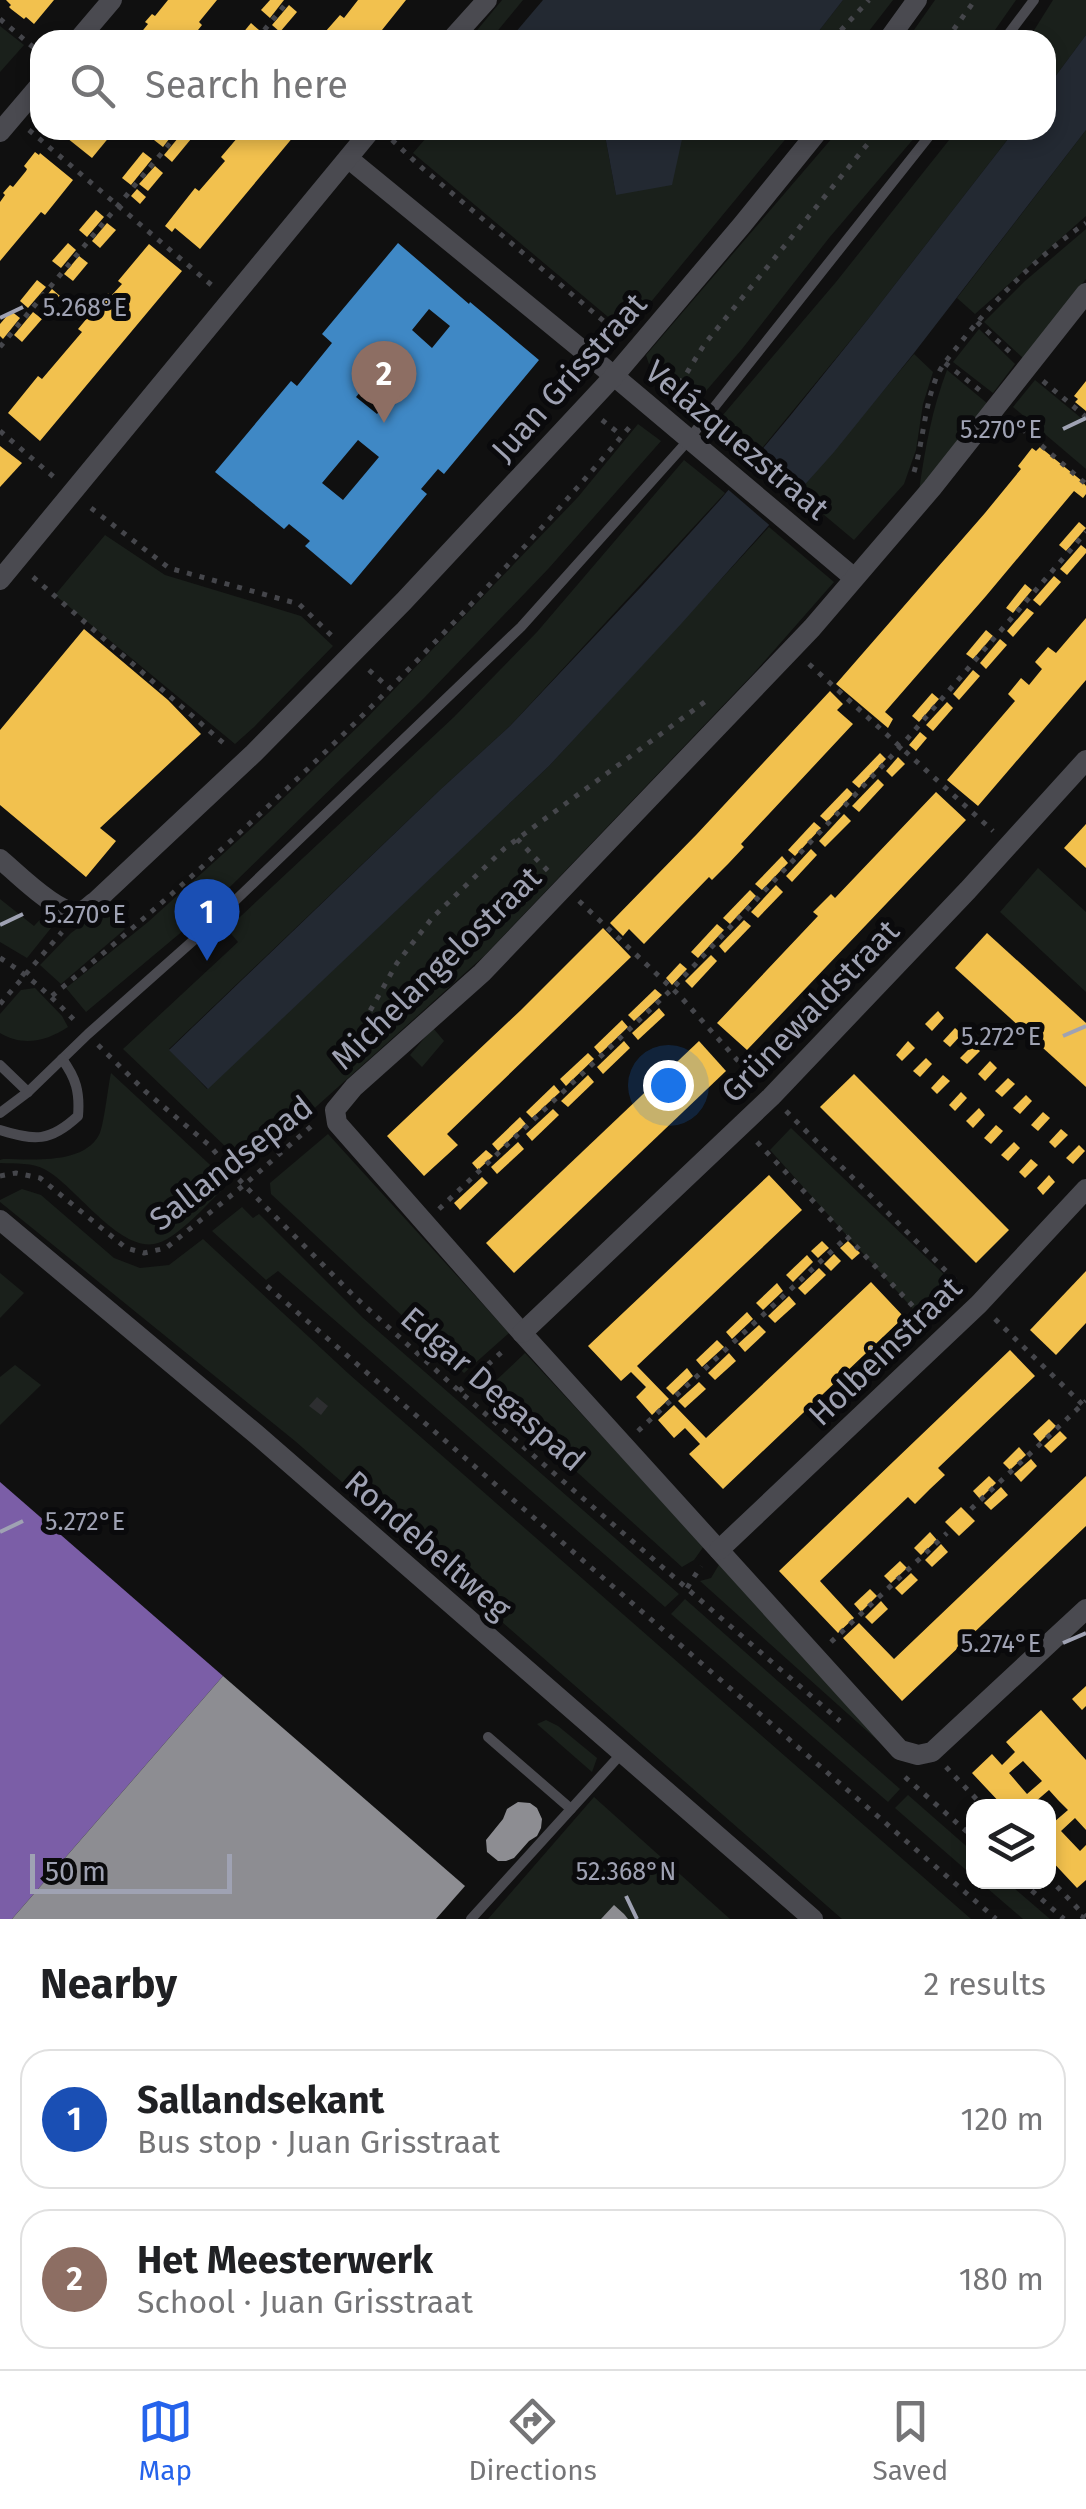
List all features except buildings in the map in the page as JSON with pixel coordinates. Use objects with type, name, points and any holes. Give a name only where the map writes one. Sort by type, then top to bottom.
[{"type":"street","points":[[86,30],[112,0]]},
{"type":"street","points":[[460,30],[487,0]]},
{"type":"street","points":[[896,30],[918,0]]},
{"type":"street","points":[[7,124],[30,97]]},
{"type":"street","points":[[0,580],[363,140]]},
{"type":"street","name":"Juan Grisstraat","points":[[70,911],[81,912],[96,901],[245,761],[404,601],[614,376],[811,140]]},
{"type":"street","name":"Velázquezstraat","points":[[349,159],[614,376],[648,414],[711,457],[853,577]]},
{"type":"street","name":"Michelangelostraat","points":[[932,1752],[900,1750],[522,1334],[337,1123],[335,1110],[354,1087],[482,973],[812,628],[932,488],[1086,293]]},
{"type":"street","name":"Grünewaldstraat","points":[[522,1334],[771,1097],[1086,760]]},
{"type":"street","points":[[0,858],[50,901],[70,911]]},
{"type":"street","name":"Holbeinstraat","points":[[719,1550],[979,1304],[1086,1189]]},
{"type":"street","name":"Rondebeltweg","points":[[0,1220],[256,1434],[814,1919]]},
{"type":"street","points":[[932,1752],[1086,1609]]},
{"type":"lane","points":[[1012,30],[1034,0]]},
{"type":"lane","points":[[0,1114],[195,939],[521,627],[689,440],[926,140]]},
{"type":"lane","points":[[0,1130],[24,1138],[46,1138],[62,1131],[78,1116],[80,1095],[75,1076],[62,1058]]},
{"type":"lane","points":[[0,1065],[28,1092]]},
{"type":"lane","points":[[488,1736],[571,1809]]},
{"type":"lane","points":[[471,1919],[623,1752]]},
{"type":"path","points":[[264,30],[290,0]]},
{"type":"path","points":[[841,30],[868,0]]},
{"type":"path","points":[[953,30],[975,0]]},
{"type":"path","points":[[0,19],[30,44]]},
{"type":"path","points":[[7,124],[118,205],[231,301]]},
{"type":"path","points":[[0,347],[173,140]]},
{"type":"path","name":"Velázquezstraat","points":[[394,140],[420,167],[637,349]]},
{"type":"path","points":[[52,996],[144,921],[340,738],[554,514],[622,436],[688,375],[691,363],[707,341],[871,140]]},
{"type":"path","points":[[914,472],[924,415],[936,377],[1004,293],[1086,223]]},
{"type":"path","points":[[596,415],[622,436]]},
{"type":"path","points":[[0,431],[169,568],[299,604],[350,653]]},
{"type":"path","points":[[437,1211],[672,989],[900,746],[1086,532]]},
{"type":"path","points":[[15,562],[245,761]]},
{"type":"path","points":[[792,648],[1008,844]]},
{"type":"path","points":[[354,1087],[353,1051],[366,1018],[397,963],[433,917],[517,839],[722,688]]},
{"type":"path","points":[[517,839],[672,989],[771,1097],[979,1304],[1085,1404],[971,1509]]},
{"type":"path","points":[[0,1004],[65,928],[70,911]]},
{"type":"path","name":"Edgar Degaspad","points":[[0,958],[52,996],[145,1091],[209,1145],[356,1297],[459,1391],[849,1730]]},
{"type":"path","name":"Sallandsepad","points":[[0,1176],[16,1173],[40,1178],[126,1248],[144,1253],[166,1248],[315,1122],[335,1110]]},
{"type":"path","points":[[741,1125],[942,1338]]},
{"type":"path","points":[[637,1433],[848,1236]]},
{"type":"path","points":[[267,1286],[996,1919]]},
{"type":"path","points":[[459,1391],[522,1334]]},
{"type":"path","points":[[829,1644],[947,1534]]},
{"type":"path","points":[[932,1752],[976,1799]]},
{"type":"path","points":[[903,1775],[966,1831]]},
{"type":"path","points":[[1056,1885],[1084,1915],[1082,1919]]},
{"type":"path","points":[[1030,1889],[1064,1919]]},
{"type":"shaded area","points":[[502,0],[523,0],[498,30],[477,30]]},
{"type":"shaded area","points":[[543,0],[843,0],[820,30],[518,30]]},
{"type":"shaded area","points":[[843,0],[893,0],[870,30],[820,30]]},
{"type":"shaded area","points":[[935,0],[1016,0],[995,30],[914,30]]},
{"type":"shaded area","points":[[1053,0],[1086,0],[1086,35],[1056,76],[1056,30],[1034,30]]},
{"type":"shaded area","points":[[0,26],[24,45],[0,72]]},
{"type":"shaded area","points":[[1086,35],[1086,130],[834,452],[549,766],[208,1089],[169,1050],[510,726],[641,587],[790,416],[1007,140],[1056,140],[1056,76]]},
{"type":"shaded area","points":[[1086,130],[1086,216],[975,314],[957,298]]},
{"type":"shaded area","points":[[424,140],[606,140],[616,195],[681,140],[785,140],[626,332],[413,153]]},
{"type":"shaded area","points":[[606,140],[682,140],[672,185],[616,195]]},
{"type":"shaded area","points":[[830,140],[912,140],[688,412],[662,387],[646,355]]},
{"type":"shaded area","points":[[949,140],[1007,140],[749,464],[730,452],[711,429],[836,282]]},
{"type":"shaded area","points":[[1086,229],[1086,279],[1024,359],[984,322]]},
{"type":"shaded area","points":[[979,329],[1015,364],[993,393],[953,362]]},
{"type":"shaded area","points":[[914,354],[933,372],[916,450],[904,484],[854,540],[798,493]]},
{"type":"shaded area","points":[[947,370],[988,404],[919,491],[930,429]]},
{"type":"shaded area","points":[[1035,380],[1086,422],[1086,469],[1013,407]]},
{"type":"shaded area","points":[[638,424],[661,441],[549,568],[424,698],[197,919],[86,1012],[66,988],[148,922],[364,721],[578,497]]},
{"type":"shaded area","points":[[684,460],[725,493],[510,726],[169,1049],[207,1089],[549,766],[769,527],[834,582],[754,673],[484,956],[248,1168],[123,1049],[238,942],[227,929],[454,717],[537,632]]},
{"type":"shaded area","points":[[105,535],[165,575],[301,616],[333,646],[235,744],[55,595]]},
{"type":"shaded area","points":[[1038,868],[1086,912],[1086,992],[1000,912]]},
{"type":"shaded area","points":[[0,899],[34,926],[49,910],[59,918],[27,958],[0,942]]},
{"type":"shaded area","points":[[105,908],[125,929],[61,984],[40,965],[71,933]]},
{"type":"shaded area","points":[[35,988],[68,1027],[35,1040],[17,1040],[0,1033],[0,1014],[21,990]]},
{"type":"shaded area","points":[[433,1028],[444,1041],[422,1067],[410,1055]]},
{"type":"shaded area","points":[[111,1073],[221,1175],[221,1191],[180,1230],[154,1244],[140,1243],[112,1228],[41,1167],[0,1163],[3,1159],[69,1156],[91,1145],[101,1130]]},
{"type":"shaded area","points":[[791,1128],[956,1286],[923,1320],[770,1150]]},
{"type":"shaded area","points":[[328,1134],[509,1333],[464,1373],[271,1194],[270,1183]]},
{"type":"shaded area","points":[[22,1189],[41,1195],[114,1258],[140,1268],[169,1265],[203,1239],[350,1375],[971,1919],[842,1919],[295,1441],[0,1202]]},
{"type":"shaded area","points":[[242,1207],[253,1218],[259,1214],[362,1317],[679,1594],[665,1607],[278,1271],[266,1280],[212,1231]]},
{"type":"shaded area","points":[[0,1273],[24,1293],[0,1318]]},
{"type":"shaded area","points":[[525,1353],[704,1546],[694,1560],[682,1567],[486,1390]]},
{"type":"shaded area","points":[[15,1365],[41,1385],[0,1425],[0,1377]]},
{"type":"shaded area","points":[[720,1563],[896,1757],[700,1581],[711,1578]]},
{"type":"shaded area","points":[[685,1599],[900,1789],[888,1802],[671,1614]]},
{"type":"shaded area","points":[[546,1720],[597,1758],[592,1772],[537,1724]]},
{"type":"shaded area","points":[[908,1795],[966,1846],[966,1870],[895,1808]]},
{"type":"shaded area","points":[[594,1797],[730,1919],[488,1919]]},
{"type":"shaded area","points":[[988,1889],[1015,1889],[1050,1919],[1023,1919]]},
{"type":"pier","points":[[746,460],[796,503],[774,529],[724,486]]},
{"type":"place","name":"Het Meesterwerk","points":[[384,423]]},
{"type":"place","name":"Sallandsekant","points":[[207,961]]}]
